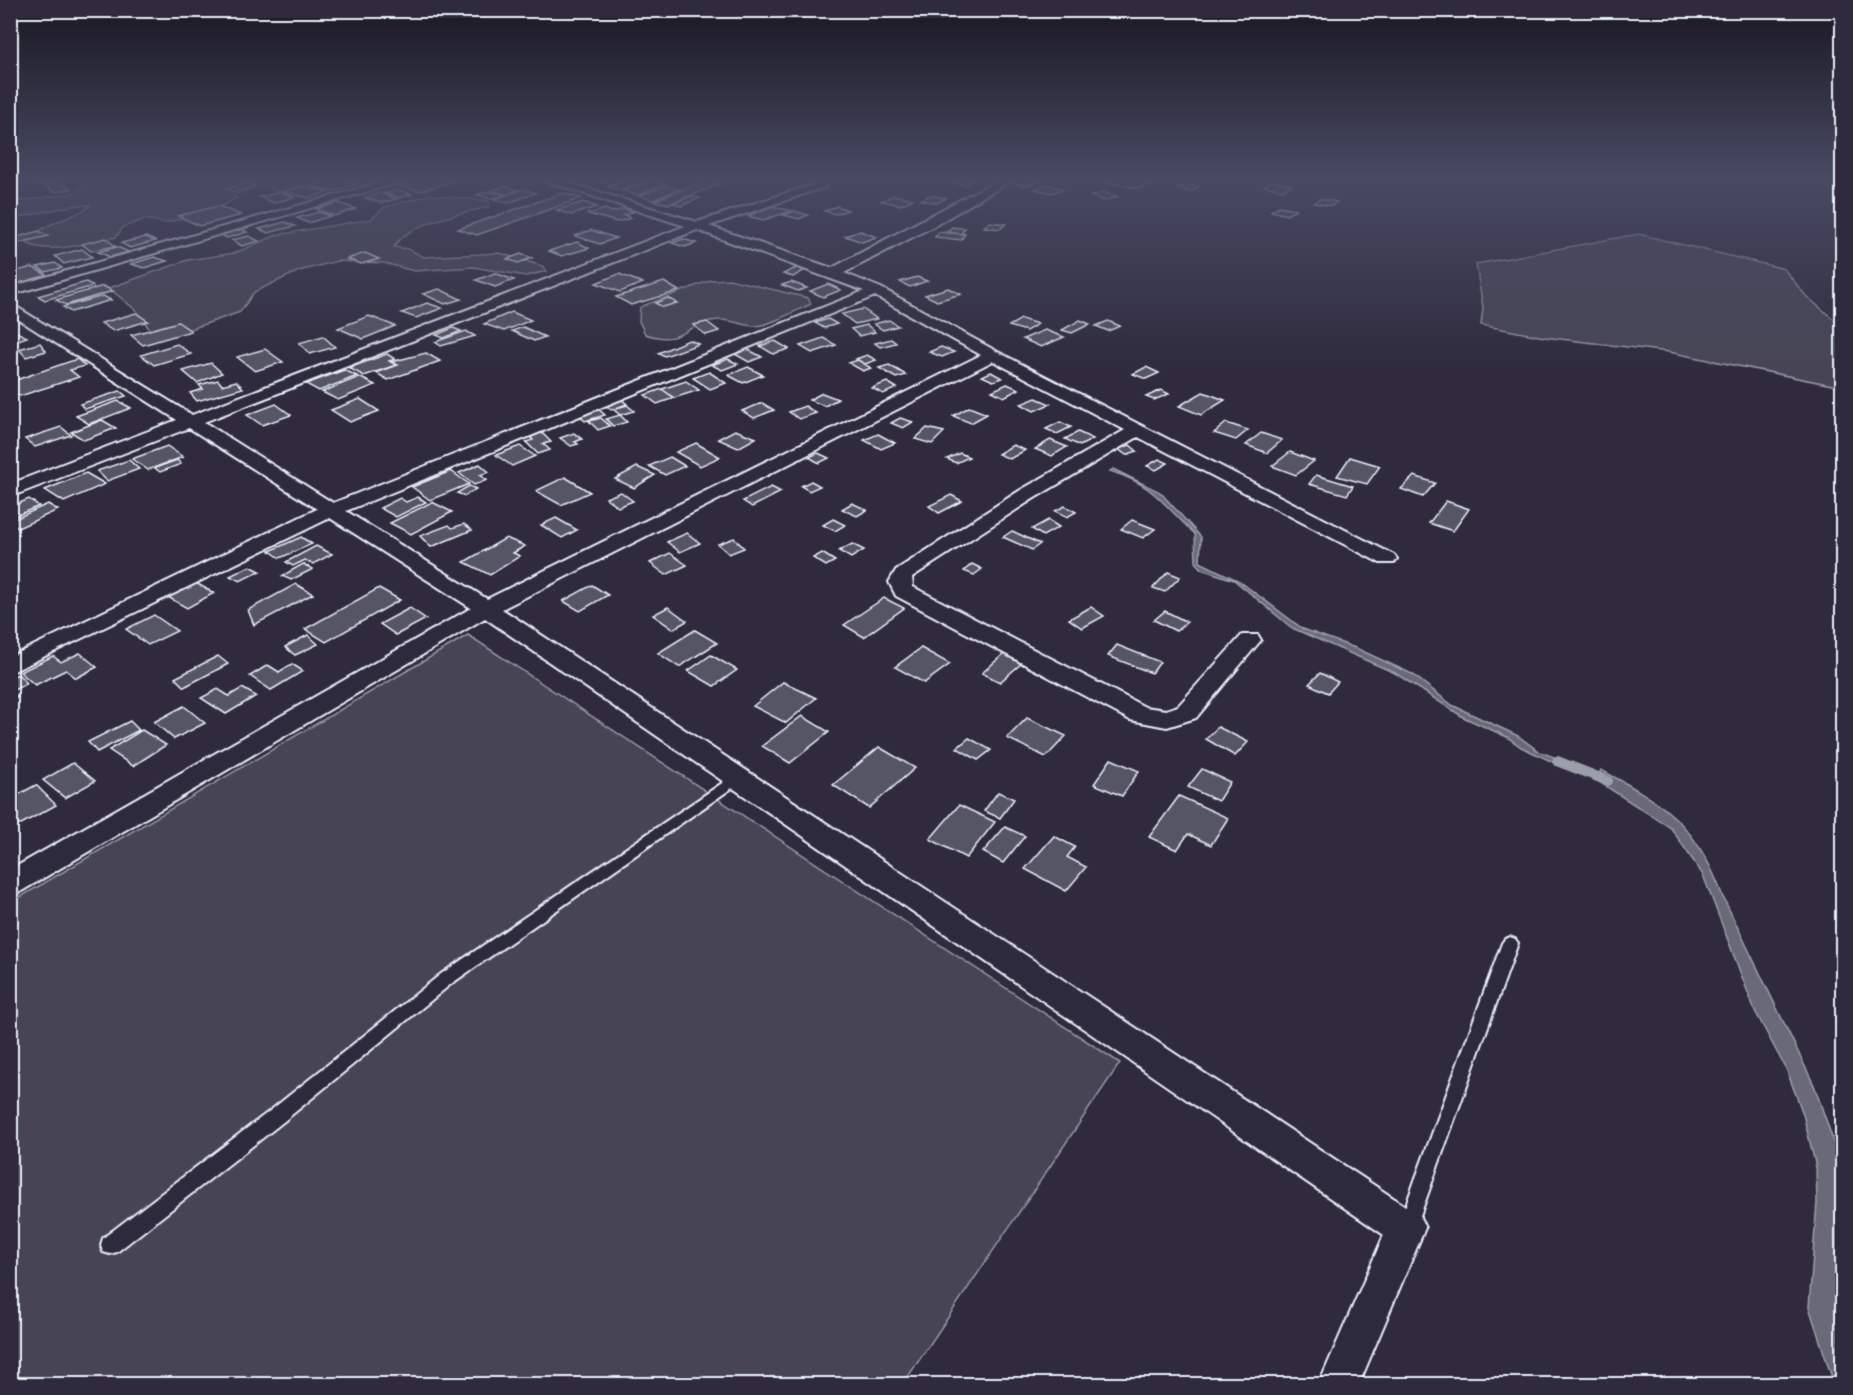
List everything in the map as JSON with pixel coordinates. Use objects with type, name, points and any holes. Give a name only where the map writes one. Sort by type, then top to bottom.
[{"type":"street","points":[[10,291],[183,242]]},
{"type":"street","points":[[10,491],[655,242]]},
{"type":"street","points":[[744,242],[833,273],[876,291],[993,355],[1387,559]]},
{"type":"street","points":[[833,273],[893,242]]},
{"type":"street","points":[[10,666],[331,510],[876,291]]},
{"type":"street","points":[[10,307],[194,421],[486,608],[1406,1228],[1339,1384]]},
{"type":"street","points":[[10,884],[486,608],[993,355]]},
{"type":"street","points":[[1138,430],[1026,495],[903,574],[900,582],[904,591],[1139,714],[1167,719],[1187,712],[1250,640]]},
{"type":"lane","points":[[110,1245],[277,1116],[446,980],[737,778]]},
{"type":"lane","points":[[1406,1228],[1510,944]]},
{"type":"shaded area","points":[[29,242],[93,242],[60,248],[28,244]]},
{"type":"shaded area","points":[[260,242],[398,242],[394,247],[408,249],[424,257],[500,253],[542,266],[547,271],[526,276],[473,267],[414,271],[384,263],[337,261],[299,271],[254,292],[240,312],[182,332],[150,330],[138,312],[109,288],[188,260],[235,253]]},
{"type":"shaded area","points":[[1594,242],[1672,242],[1784,269],[1806,296],[1842,326],[1842,387],[1669,352],[1544,337],[1481,325],[1483,308],[1476,264]]},
{"type":"shaded area","points":[[729,279],[808,298],[811,304],[761,325],[750,326],[718,320],[698,325],[669,338],[645,334],[639,321],[640,307],[711,280]]},
{"type":"shaded area","points":[[468,635],[1120,1063],[903,1384],[11,1384],[10,903]]},
{"type":"water","points":[[1113,469],[1160,492],[1201,537],[1200,562],[1239,581],[1303,629],[1358,649],[1412,674],[1452,705],[1518,736],[1540,752],[1568,762],[1568,769],[1463,717],[1395,673],[1292,628],[1234,580],[1201,569],[1196,562],[1195,534],[1158,497],[1138,483],[1110,471]]},
{"type":"water","points":[[1601,770],[1661,806],[1690,834],[1713,872],[1814,1085],[1837,1152],[1842,1213],[1842,1384],[1834,1384],[1809,1307],[1817,1202],[1816,1167],[1803,1114],[1787,1071],[1755,1011],[1703,875],[1671,828],[1596,780]]},
{"type":"building","points":[[111,242],[115,246],[91,251],[82,244]]},
{"type":"building","points":[[125,242],[151,242],[130,248],[121,243]]},
{"type":"building","points":[[236,242],[255,242],[242,246]]},
{"type":"building","points":[[577,242],[589,248],[562,256],[549,251]]},
{"type":"building","points":[[693,242],[696,243],[685,247],[672,243]]},
{"type":"building","points":[[117,247],[129,252],[110,257],[98,252]]},
{"type":"building","points":[[82,249],[92,257],[64,264],[55,256]]},
{"type":"building","points":[[365,253],[379,259],[361,264],[347,259]]},
{"type":"building","points":[[521,254],[532,258],[518,263],[507,259]]},
{"type":"building","points":[[154,257],[167,261],[144,268],[131,264]]},
{"type":"building","points":[[55,263],[62,268],[45,272],[37,267]]},
{"type":"building","points":[[32,267],[49,276],[18,284],[10,283],[10,273]]},
{"type":"building","points":[[798,267],[807,269],[793,277],[783,274]]},
{"type":"building","points":[[495,273],[514,280],[495,287],[476,280]]},
{"type":"building","points":[[619,274],[643,283],[620,292],[596,283]]},
{"type":"building","points":[[917,277],[927,281],[910,287],[900,282]]},
{"type":"building","points":[[86,282],[93,286],[45,300],[38,296]]},
{"type":"building","points":[[664,282],[679,291],[631,305],[616,297]]},
{"type":"building","points":[[791,282],[807,288],[798,291],[782,285]]},
{"type":"building","points":[[828,284],[841,290],[823,297],[810,291]]},
{"type":"building","points":[[103,286],[113,291],[66,305],[56,300]]},
{"type":"building","points":[[948,288],[961,294],[937,301],[925,295]]},
{"type":"building","points":[[439,289],[461,299],[445,304],[423,294]]},
{"type":"building","points":[[103,296],[111,300],[71,312],[63,307]]},
{"type":"building","points":[[668,298],[677,303],[663,307],[655,303]]},
{"type":"building","points":[[427,303],[442,308],[416,318],[402,313]]},
{"type":"building","points":[[863,309],[877,319],[855,324],[842,314]]},
{"type":"building","points":[[512,312],[531,320],[504,331],[484,324]]},
{"type":"building","points":[[136,313],[148,321],[113,331],[101,323]]},
{"type":"building","points":[[369,316],[395,326],[363,339],[338,328]]},
{"type":"building","points":[[828,319],[837,324],[824,328],[815,323]]},
{"type":"building","points":[[1021,319],[1038,324],[1026,331],[1009,326]]},
{"type":"building","points":[[889,320],[898,326],[883,330],[874,324]]},
{"type":"building","points":[[1080,320],[1090,324],[1072,333],[1062,330]]},
{"type":"building","points":[[1108,321],[1120,326],[1108,331],[1096,326]]},
{"type":"building","points":[[178,322],[191,331],[143,345],[131,335]]},
{"type":"building","points":[[707,322],[719,331],[706,335],[693,325]]},
{"type":"building","points":[[867,325],[875,332],[859,336],[851,329]]},
{"type":"building","points":[[523,327],[545,337],[534,341],[512,331]]},
{"type":"building","points":[[453,328],[461,331],[444,338],[436,335]]},
{"type":"building","points":[[1045,330],[1064,337],[1041,347],[1023,339]]},
{"type":"building","points":[[14,331],[27,337],[10,343],[10,332]]},
{"type":"building","points":[[466,331],[475,336],[441,346],[435,342]]},
{"type":"building","points":[[323,336],[335,347],[310,354],[299,343]]},
{"type":"building","points":[[823,338],[836,345],[812,353],[800,346]]},
{"type":"building","points":[[891,339],[896,343],[880,347],[875,343]]},
{"type":"building","points":[[689,340],[699,344],[665,356],[658,353]]},
{"type":"building","points":[[775,341],[789,349],[773,354],[760,346]]},
{"type":"building","points":[[40,343],[46,351],[26,357],[19,349]]},
{"type":"building","points":[[177,344],[191,354],[154,365],[141,355]]},
{"type":"building","points":[[941,347],[954,352],[942,357],[929,352]]},
{"type":"building","points":[[265,349],[283,362],[255,371],[237,357]]},
{"type":"building","points":[[747,349],[762,357],[749,362],[735,354]]},
{"type":"building","points":[[426,353],[440,361],[388,380],[376,373],[398,365],[391,362]]},
{"type":"building","points":[[387,354],[395,359],[389,361],[396,365],[364,376],[349,368]]},
{"type":"building","points":[[867,355],[876,360],[865,364],[856,359]]},
{"type":"building","points":[[77,359],[85,366],[70,370],[79,377],[20,396],[10,389],[10,382]]},
{"type":"building","points":[[728,359],[738,364],[722,370],[712,365]]},
{"type":"building","points":[[858,360],[871,368],[863,371],[849,363]]},
{"type":"building","points":[[211,363],[222,373],[197,383],[183,371]]},
{"type":"building","points":[[889,365],[906,375],[896,378],[879,368]]},
{"type":"building","points":[[748,367],[763,375],[743,383],[728,375]]},
{"type":"building","points":[[1146,367],[1159,373],[1146,379],[1133,374]]},
{"type":"building","points":[[344,370],[357,376],[319,391],[306,384]]},
{"type":"building","points":[[709,372],[726,383],[710,389],[693,378]]},
{"type":"building","points":[[991,372],[1002,378],[993,381],[982,376]]},
{"type":"building","points":[[359,377],[375,385],[338,400],[322,392]]},
{"type":"building","points":[[218,380],[222,385],[236,381],[243,388],[197,401],[190,393],[203,389],[199,385]]},
{"type":"building","points":[[686,381],[699,390],[674,398],[662,389]]},
{"type":"building","points":[[887,382],[897,388],[883,394],[872,388]]},
{"type":"building","points":[[1007,384],[1019,389],[1004,397],[992,391]]},
{"type":"building","points":[[662,389],[674,398],[657,404],[645,395]]},
{"type":"building","points":[[1161,390],[1169,394],[1154,400],[1146,397]]},
{"type":"building","points":[[120,391],[126,396],[85,409],[80,404]]},
{"type":"building","points":[[1203,392],[1225,400],[1201,415],[1179,406]]},
{"type":"building","points":[[822,393],[838,399],[825,406],[809,400]]},
{"type":"building","points":[[620,398],[627,404],[611,410],[604,403]]},
{"type":"building","points":[[1036,398],[1050,404],[1034,411],[1021,404]]},
{"type":"building","points":[[360,399],[379,411],[350,422],[331,410]]},
{"type":"building","points":[[118,401],[131,408],[89,424],[76,416]]},
{"type":"building","points":[[762,403],[774,410],[754,418],[742,411]]},
{"type":"building","points":[[276,404],[291,415],[262,425],[247,415]]},
{"type":"building","points":[[627,405],[634,411],[620,415],[613,409]]},
{"type":"building","points":[[805,406],[816,413],[799,419],[789,412]]},
{"type":"building","points":[[969,407],[987,414],[971,423],[953,416]]},
{"type":"building","points":[[597,408],[605,415],[585,421],[578,415]]},
{"type":"building","points":[[620,415],[627,422],[613,426],[606,419]]},
{"type":"building","points":[[601,418],[610,426],[598,430],[589,421]]},
{"type":"building","points":[[900,418],[913,422],[903,428],[891,423]]},
{"type":"building","points":[[102,420],[116,428],[84,440],[71,432]]},
{"type":"building","points":[[1060,422],[1071,427],[1057,434],[1046,429]]},
{"type":"building","points":[[1226,423],[1248,430],[1236,440],[1214,433]]},
{"type":"building","points":[[61,427],[71,435],[35,447],[25,439]]},
{"type":"building","points":[[927,428],[944,432],[932,444],[915,439]]},
{"type":"building","points":[[735,430],[756,438],[738,448],[718,439]]},
{"type":"building","points":[[541,432],[551,442],[543,444],[550,450],[538,454],[526,442],[533,440],[529,436]]},
{"type":"building","points":[[1078,432],[1093,439],[1080,446],[1065,439]]},
{"type":"building","points":[[574,433],[582,439],[575,442],[578,444],[571,446],[560,438]]},
{"type":"building","points":[[1261,433],[1282,440],[1267,453],[1246,445]]},
{"type":"building","points":[[878,434],[895,443],[881,449],[864,440]]},
{"type":"building","points":[[1050,440],[1067,447],[1052,456],[1035,449]]},
{"type":"building","points":[[696,443],[720,457],[700,466],[676,452]]},
{"type":"building","points":[[1013,445],[1025,450],[1010,459],[998,454]]},
{"type":"building","points":[[1130,445],[1137,451],[1126,455],[1118,449]]},
{"type":"building","points":[[167,446],[183,457],[148,470],[132,459]]},
{"type":"building","points":[[520,446],[535,456],[512,466],[496,455]]},
{"type":"building","points":[[1290,452],[1314,461],[1296,475],[1272,466]]},
{"type":"building","points":[[818,453],[829,458],[819,463],[809,457]]},
{"type":"building","points":[[960,453],[969,457],[956,463],[947,459]]},
{"type":"building","points":[[670,457],[685,466],[665,475],[649,466]]},
{"type":"building","points":[[1350,457],[1380,466],[1367,484],[1337,476]]},
{"type":"building","points":[[1159,459],[1168,463],[1156,470],[1147,466]]},
{"type":"building","points":[[129,460],[139,469],[107,481],[97,471]]},
{"type":"building","points":[[177,460],[181,464],[160,472],[155,468]]},
{"type":"building","points":[[480,464],[489,472],[480,475],[487,480],[474,485],[459,473]]},
{"type":"building","points":[[637,467],[655,475],[634,488],[615,479]]},
{"type":"building","points":[[451,471],[469,484],[430,500],[412,487]]},
{"type":"building","points":[[86,473],[105,484],[64,502],[45,490]]},
{"type":"building","points":[[1316,475],[1353,486],[1347,495],[1309,484]]},
{"type":"building","points":[[1414,476],[1435,483],[1423,497],[1401,489]]},
{"type":"building","points":[[565,477],[590,492],[561,505],[536,491]]},
{"type":"building","points":[[811,481],[820,486],[809,491],[801,486]]},
{"type":"building","points":[[469,486],[476,489],[465,496],[457,493]]},
{"type":"building","points":[[771,487],[781,492],[752,507],[743,501]]},
{"type":"building","points":[[621,492],[633,501],[618,507],[606,498]]},
{"type":"building","points":[[951,495],[962,501],[939,513],[929,506]]},
{"type":"building","points":[[418,497],[426,502],[396,517],[380,508],[400,498],[406,502]]},
{"type":"building","points":[[29,499],[39,506],[13,517],[10,515],[10,507]]},
{"type":"building","points":[[1446,501],[1469,509],[1453,531],[1429,523]]},
{"type":"building","points":[[432,502],[452,512],[411,534],[390,523]]},
{"type":"building","points":[[852,503],[867,510],[857,516],[842,509]]},
{"type":"building","points":[[48,504],[58,510],[18,528],[10,524],[10,521]]},
{"type":"building","points":[[1065,506],[1076,512],[1067,517],[1055,511]]},
{"type":"building","points":[[556,518],[577,530],[562,538],[541,525]]},
{"type":"building","points":[[833,519],[845,525],[835,531],[823,525]]},
{"type":"building","points":[[1048,520],[1059,527],[1043,536],[1032,529]]},
{"type":"building","points":[[1132,520],[1155,529],[1143,538],[1121,529]]},
{"type":"building","points":[[464,524],[472,530],[431,547],[420,536],[449,525],[452,528]]},
{"type":"building","points":[[1012,531],[1040,544],[1032,550],[1003,537]]},
{"type":"building","points":[[687,533],[700,543],[680,552],[667,542]]},
{"type":"building","points":[[301,537],[312,544],[280,558],[270,551]]},
{"type":"building","points":[[506,538],[525,546],[513,553],[520,556],[490,575],[464,562]]},
{"type":"building","points":[[734,538],[744,548],[729,554],[718,544]]},
{"type":"building","points":[[852,544],[864,550],[851,558],[839,551]]},
{"type":"building","points":[[316,546],[332,554],[313,564],[305,560],[293,566],[286,562]]},
{"type":"building","points":[[670,553],[687,565],[666,575],[650,563]]},
{"type":"building","points":[[822,553],[835,561],[826,566],[813,558]]},
{"type":"building","points":[[303,564],[313,569],[291,580],[282,576]]},
{"type":"building","points":[[972,564],[982,569],[974,575],[964,571]]},
{"type":"building","points":[[250,566],[260,571],[240,581],[230,576]]},
{"type":"building","points":[[1168,572],[1180,577],[1165,592],[1153,588]]},
{"type":"building","points":[[194,582],[214,593],[187,608],[166,596]]},
{"type":"building","points":[[296,584],[313,594],[254,625],[248,610]]},
{"type":"building","points":[[592,585],[608,595],[580,611],[563,601]]},
{"type":"building","points":[[379,588],[400,600],[326,642],[305,629]]},
{"type":"building","points":[[884,598],[904,608],[864,637],[844,625]]},
{"type":"building","points":[[668,607],[687,621],[673,629],[653,615]]},
{"type":"building","points":[[1091,607],[1104,616],[1082,628],[1069,619]]},
{"type":"building","points":[[410,608],[426,619],[396,635],[380,624]]},
{"type":"building","points":[[1165,611],[1187,622],[1176,631],[1154,620]]},
{"type":"building","points":[[154,615],[177,631],[148,645],[126,629]]},
{"type":"building","points":[[695,630],[717,643],[679,667],[658,653]]},
{"type":"building","points":[[308,635],[318,644],[295,655],[285,647]]},
{"type":"building","points":[[1117,645],[1160,662],[1152,673],[1108,656]]},
{"type":"building","points":[[921,648],[950,664],[924,683],[895,667]]},
{"type":"building","points":[[80,653],[97,667],[76,678],[66,670],[35,685],[20,672],[53,656],[61,662]]},
{"type":"building","points":[[1005,653],[1023,662],[1000,682],[982,673]]},
{"type":"building","points":[[711,655],[737,670],[714,686],[688,671]]},
{"type":"building","points":[[218,656],[228,664],[184,687],[175,678]]},
{"type":"building","points":[[292,664],[303,671],[271,690],[250,676],[268,665],[279,672]]},
{"type":"building","points":[[1320,673],[1338,682],[1328,693],[1309,684]]},
{"type":"building","points":[[18,674],[27,683],[12,691],[18,697],[10,701],[10,678]]},
{"type":"building","points":[[783,682],[816,698],[786,723],[753,706]]},
{"type":"building","points":[[242,688],[256,696],[226,714],[201,698],[218,689],[229,696]]},
{"type":"building","points":[[184,706],[205,723],[174,739],[154,722]]},
{"type":"building","points":[[802,716],[829,732],[790,763],[762,746]]},
{"type":"building","points":[[1027,718],[1066,736],[1046,757],[1007,738]]},
{"type":"building","points":[[130,721],[139,730],[97,752],[88,742]]},
{"type":"building","points":[[1218,727],[1248,742],[1235,756],[1206,739]]},
{"type":"building","points":[[142,730],[166,745],[133,766],[109,750]]},
{"type":"building","points":[[969,738],[991,750],[978,760],[957,748]]},
{"type":"building","points":[[879,747],[915,768],[869,808],[833,785]]},
{"type":"building","points":[[1111,759],[1139,771],[1122,796],[1094,784]]},
{"type":"building","points":[[73,763],[95,781],[65,798],[43,780]]},
{"type":"building","points":[[1202,769],[1230,782],[1218,801],[1188,787]]},
{"type":"building","points":[[36,785],[56,805],[12,829],[10,796],[12,798]]},
{"type":"building","points":[[998,792],[1014,799],[1000,818],[984,811]]},
{"type":"building","points":[[1179,796],[1228,818],[1211,845],[1188,834],[1177,850],[1149,837]]},
{"type":"building","points":[[959,805],[995,822],[966,858],[930,839]]},
{"type":"building","points":[[1005,827],[1025,836],[1003,863],[983,852]]},
{"type":"building","points":[[1054,836],[1075,847],[1067,857],[1086,867],[1066,891],[1025,869]]},
{"type":"waterway","points":[[1557,761],[1608,781]]}]
